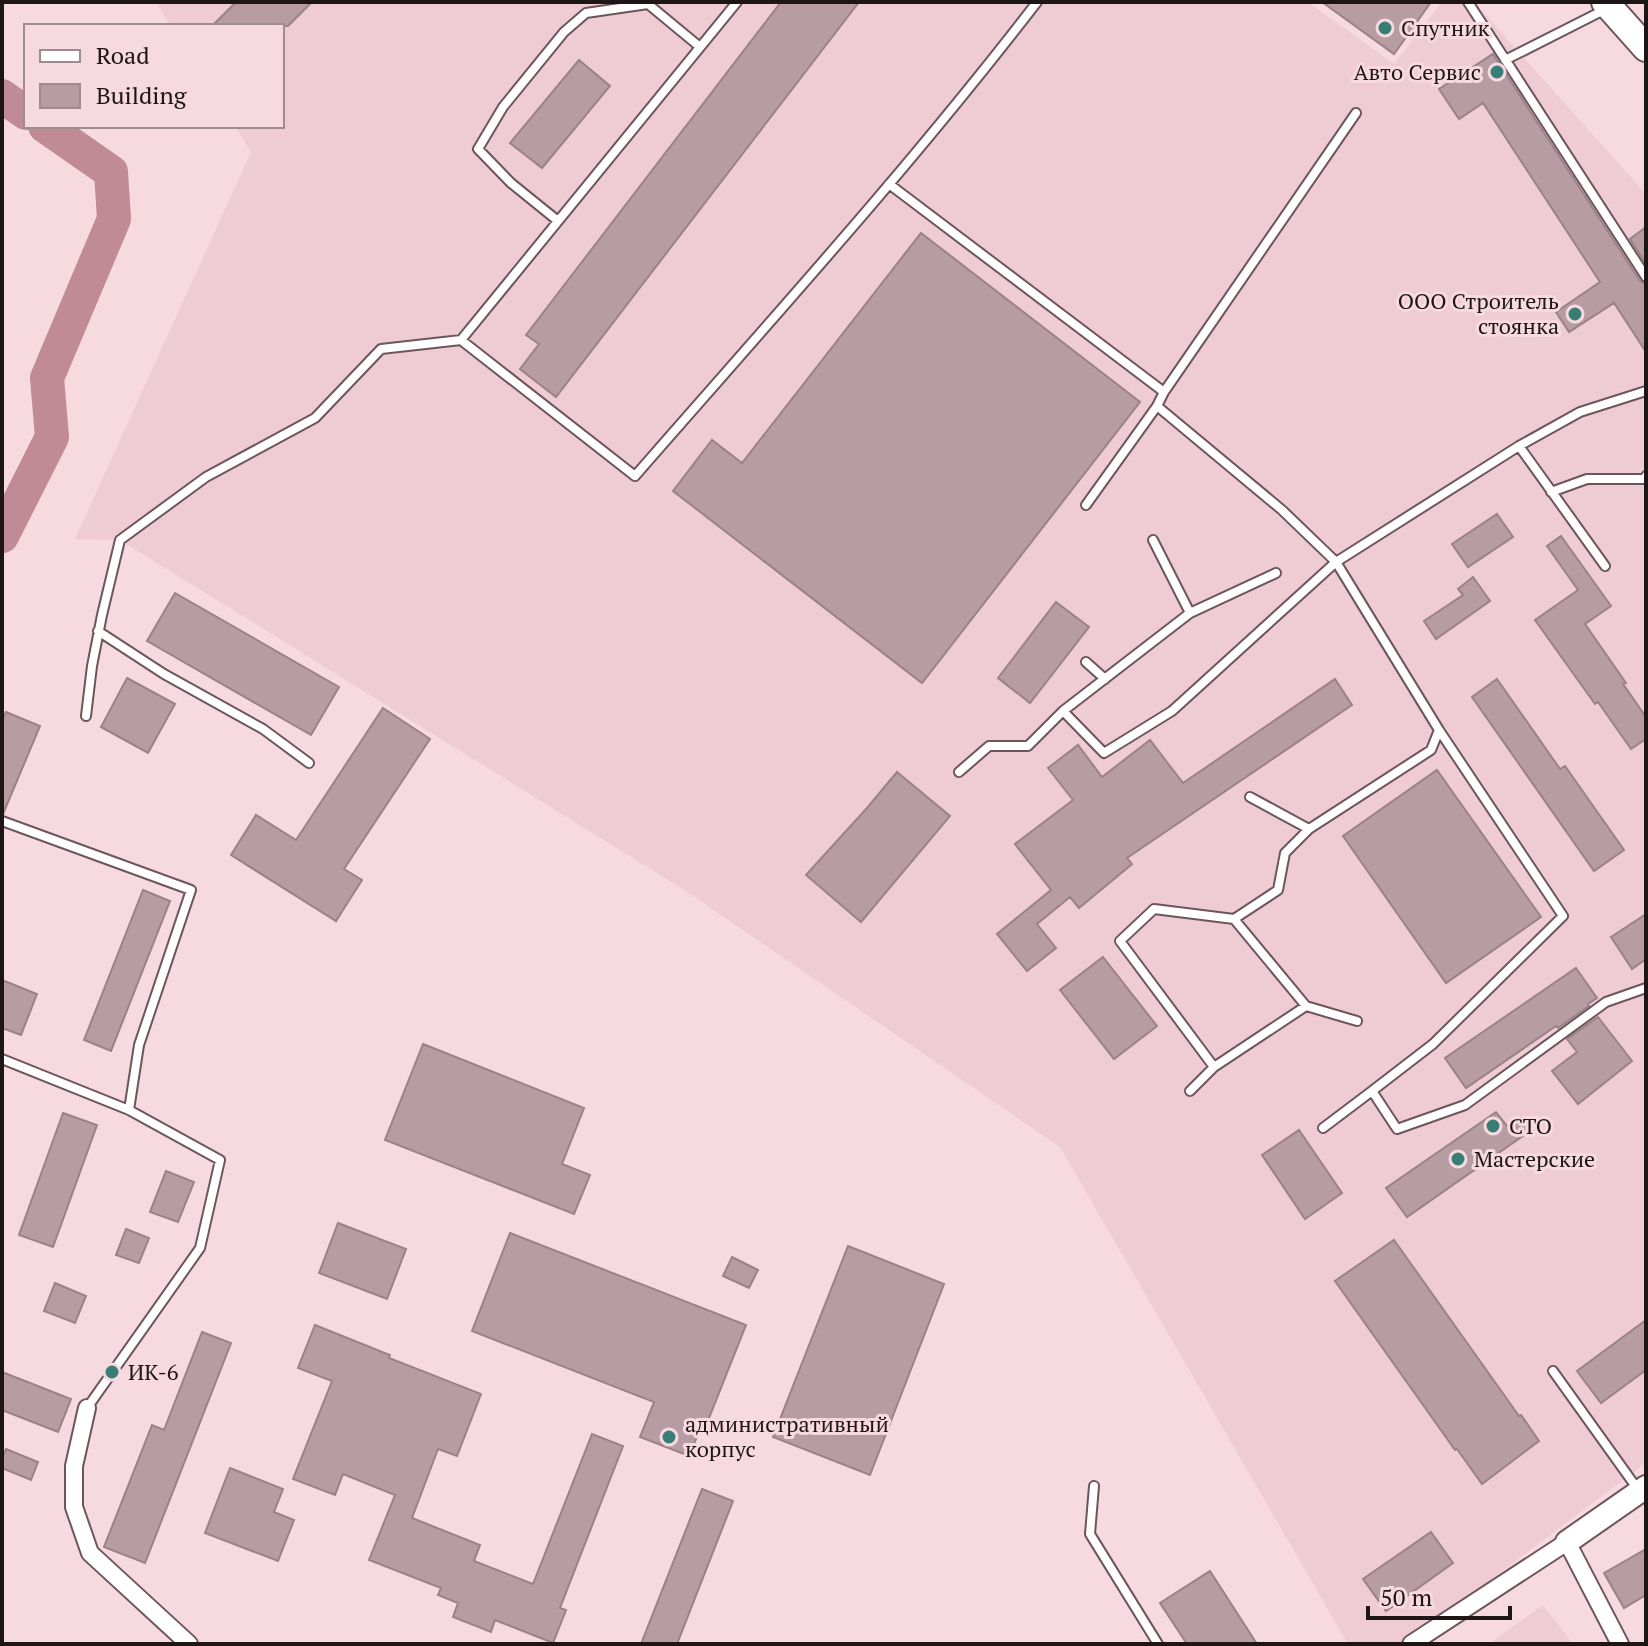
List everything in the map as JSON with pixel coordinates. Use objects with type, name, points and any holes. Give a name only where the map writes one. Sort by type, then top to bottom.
[{"type":"main road","points":[[1607,4],[1646,48]]},
{"type":"street","points":[[87,1408],[74,1466],[74,1507],[90,1553],[189,1644]]},
{"type":"street","points":[[1411,1644],[1643,1489]]},
{"type":"street","points":[[1567,1542],[1620,1644]]},
{"type":"lane","points":[[86,716],[98,631],[120,540],[206,477],[315,418],[381,349],[461,340],[737,2]]},
{"type":"lane","points":[[461,340],[635,476],[889,184],[982,74],[1037,2]]},
{"type":"lane","points":[[1468,2],[1645,275]]},
{"type":"lane","points":[[558,221],[511,183],[478,149],[503,107],[564,32],[586,13],[648,3],[700,47]]},
{"type":"lane","points":[[1505,60],[1607,4]]},
{"type":"lane","points":[[1086,505],[1356,113]]},
{"type":"lane","points":[[889,184],[1164,392]]},
{"type":"lane","points":[[1063,711],[1104,753],[1172,711],[1336,562],[1519,446],[1580,412],[1646,391]]},
{"type":"lane","points":[[1157,406],[1282,510],[1336,562],[1439,730],[1563,916],[1433,1044],[1323,1128]]},
{"type":"lane","points":[[1519,446],[1605,566]]},
{"type":"lane","points":[[1551,492],[1587,479],[1645,479]]},
{"type":"lane","points":[[1153,540],[1190,613]]},
{"type":"lane","points":[[959,772],[989,746],[1028,746],[1063,711],[1190,613],[1276,573]]},
{"type":"lane","points":[[98,631],[164,674],[263,729],[309,763]]},
{"type":"lane","points":[[1086,662],[1105,679]]},
{"type":"lane","points":[[1214,1067],[1120,941],[1154,909],[1234,919],[1278,890],[1285,853],[1309,829],[1431,750],[1439,730]]},
{"type":"lane","points":[[1250,797],[1309,829]]},
{"type":"lane","points":[[2,821],[191,890],[139,1045],[129,1110]]},
{"type":"lane","points":[[1234,919],[1306,1006],[1357,1021]]},
{"type":"lane","points":[[1372,1091],[1397,1129],[1465,1105],[1606,1002],[1646,988]]},
{"type":"lane","points":[[1190,1091],[1214,1067],[1306,1006]]},
{"type":"lane","points":[[2,1059],[129,1110],[220,1160],[200,1248],[87,1408]]},
{"type":"lane","points":[[1553,1371],[1643,1489]]},
{"type":"lane","points":[[1094,1486],[1090,1534],[1158,1644]]},
{"type":"shaded area","points":[[156,2],[1308,2],[1394,64],[1442,2],[1474,2],[1646,194],[1646,1463],[1405,1644],[1348,1644],[1060,1147],[686,891],[120,540],[75,539],[251,152],[236,128],[284,128],[284,24],[170,24]]},
{"type":"shaded area","points":[[1543,1605],[1573,1644],[1489,1644]]},
{"type":"building","points":[[236,2],[312,2],[288,26],[214,24]]},
{"type":"building","points":[[781,2],[859,2],[556,397],[520,369],[539,344],[526,335]]},
{"type":"building","name":"Спутник","points":[[1322,2],[1431,2],[1394,54]]},
{"type":"building","points":[[1493,54],[1640,281],[1646,284],[1646,352],[1614,303],[1569,332],[1556,312],[1600,282],[1483,103],[1459,119],[1439,89]]},
{"type":"building","points":[[579,60],[610,86],[542,168],[510,143]]},
{"type":"building","points":[[1646,227],[1646,264],[1630,239]]},
{"type":"building","points":[[921,233],[1140,402],[922,683],[673,491],[712,440],[742,463]]},
{"type":"building","points":[[1497,514],[1513,537],[1468,567],[1452,544]]},
{"type":"building","points":[[1561,536],[1611,606],[1585,624],[1646,717],[1646,739],[1631,749],[1535,620],[1578,590],[1547,546]]},
{"type":"building","points":[[1473,577],[1490,601],[1436,639],[1424,621],[1463,595],[1458,589]]},
{"type":"building","points":[[175,593],[339,687],[311,735],[147,641]]},
{"type":"building","points":[[1056,602],[1089,627],[1030,703],[998,678]]},
{"type":"building","points":[[127,678],[175,704],[148,753],[101,727]]},
{"type":"building","points":[[1335,679],[1352,705],[1127,858],[1132,864],[1079,908],[1070,897],[1037,924],[1056,948],[1027,971],[997,934],[1051,890],[1015,844],[1073,800],[1048,768],[1078,745],[1102,777],[1150,740],[1183,783]]},
{"type":"building","points":[[1497,679],[1560,769],[1565,766],[1624,850],[1594,871],[1472,697]]},
{"type":"building","points":[[383,708],[430,739],[344,869],[362,880],[336,921],[231,855],[256,815],[296,840]]},
{"type":"building","points":[[6,712],[40,726],[3,814],[2,720]]},
{"type":"building","points":[[1437,770],[1541,917],[1446,983],[1343,836]]},
{"type":"building","points":[[897,772],[950,816],[861,922],[806,875]]},
{"type":"building","points":[[143,890],[170,901],[111,1051],[84,1040]]},
{"type":"building","points":[[1646,914],[1646,959],[1632,969],[1611,937]]},
{"type":"building","points":[[1103,957],[1157,1026],[1114,1059],[1060,990]]},
{"type":"building","points":[[1576,968],[1597,998],[1558,1028],[1556,1026],[1466,1088],[1445,1058]]},
{"type":"building","points":[[2,980],[37,994],[21,1035],[2,1028]]},
{"type":"building","points":[[1598,1017],[1632,1061],[1578,1104],[1552,1071],[1577,1052],[1567,1039]]},
{"type":"building","points":[[423,1044],[584,1108],[562,1164],[590,1175],[574,1214],[385,1140]]},
{"type":"building","name":"Мастерские","points":[[1496,1112],[1507,1126],[1520,1117],[1530,1131],[1407,1217],[1386,1188]]},
{"type":"building","points":[[63,1113],[97,1125],[53,1247],[19,1235]]},
{"type":"building","points":[[1299,1130],[1342,1193],[1305,1219],[1262,1155]]},
{"type":"building","points":[[166,1171],[194,1182],[178,1222],[150,1212]]},
{"type":"building","points":[[338,1223],[406,1249],[387,1299],[319,1273]]},
{"type":"building","points":[[126,1229],[149,1238],[139,1263],[116,1255]]},
{"type":"building","points":[[510,1233],[746,1325],[707,1423],[703,1422],[689,1456],[640,1437],[654,1402],[472,1331]]},
{"type":"building","points":[[1394,1240],[1539,1441],[1482,1484],[1335,1281]]},
{"type":"building","points":[[848,1246],[944,1284],[870,1475],[773,1437]]},
{"type":"building","points":[[732,1257],[758,1270],[749,1288],[723,1276]]},
{"type":"building","points":[[55,1283],[86,1296],[75,1323],[44,1311]]},
{"type":"building","points":[[1646,1320],[1646,1370],[1601,1403],[1577,1371]]},
{"type":"building","points":[[315,1325],[481,1394],[457,1456],[438,1449],[412,1518],[480,1545],[474,1561],[533,1584],[592,1434],[623,1446],[560,1608],[566,1610],[553,1643],[495,1620],[491,1632],[453,1617],[458,1603],[438,1595],[441,1588],[369,1560],[395,1495],[343,1474],[335,1495],[293,1479],[332,1381],[298,1368]]},
{"type":"building","points":[[202,1332],[231,1343],[145,1563],[104,1547],[152,1425],[164,1430]]},
{"type":"building","points":[[2,1372],[71,1399],[58,1432],[2,1410]]},
{"type":"building","points":[[6,1449],[38,1462],[31,1480],[2,1468]]},
{"type":"building","points":[[230,1468],[283,1489],[274,1512],[294,1520],[278,1561],[205,1533]]},
{"type":"building","points":[[702,1489],[733,1501],[677,1644],[641,1644]]},
{"type":"building","points":[[1431,1532],[1453,1563],[1386,1611],[1363,1579]]},
{"type":"building","points":[[1646,1549],[1646,1595],[1624,1608],[1604,1573]]},
{"type":"building","points":[[1210,1571],[1257,1644],[1187,1644],[1160,1603]]},
{"type":"waterway","points":[[2,96],[24,112]]},
{"type":"waterway","points":[[2,536],[52,437],[47,378],[114,219],[111,172],[48,128]]},
{"type":"place","name":"Спутник","points":[[1385,28]]},
{"type":"place","name":"Авто Сервис","points":[[1497,72]]},
{"type":"place","name":"ООО Строитель стоянка","points":[[1575,314]]},
{"type":"place","name":"СТО","points":[[1493,1126]]},
{"type":"place","name":"Мастерские","points":[[1458,1159]]},
{"type":"place","name":"ИК-6","points":[[112,1372]]},
{"type":"place","name":"административный корпус","points":[[669,1437]]}]
